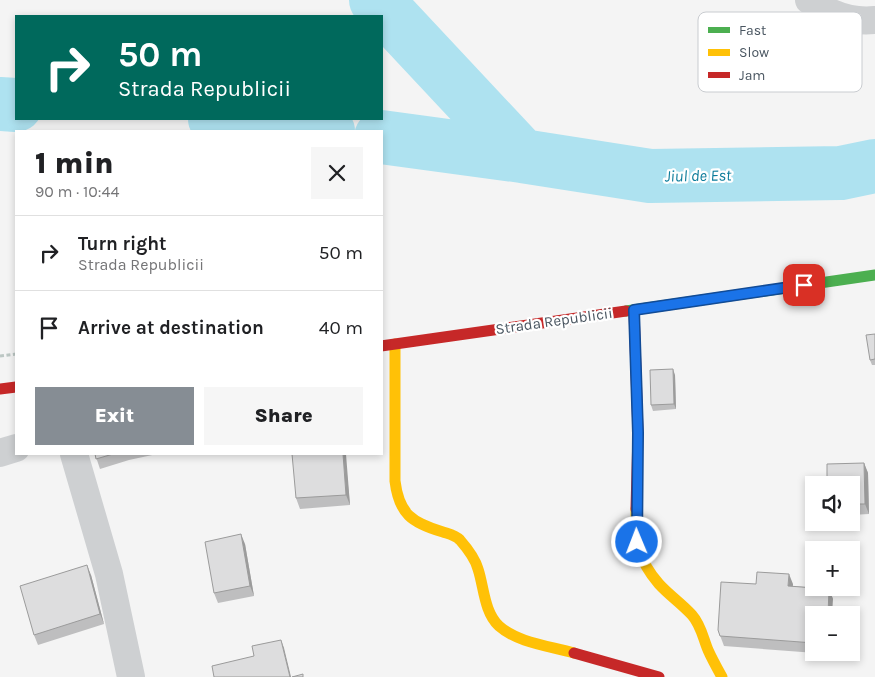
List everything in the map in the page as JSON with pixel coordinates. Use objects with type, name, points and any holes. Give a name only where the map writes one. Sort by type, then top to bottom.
[{"type":"street","points":[[808,0],[829,12]]},
{"type":"street","points":[[862,21],[875,20]]},
{"type":"street","name":"Strada Republicii","points":[[383,346],[875,274]]},
{"type":"street","points":[[634,310],[638,433],[636,531],[638,549],[645,564],[659,584],[693,616],[702,631],[708,649],[722,677]]},
{"type":"street","points":[[394,344],[395,490],[401,510],[420,524],[456,536],[478,567],[492,616],[503,629],[520,638],[659,677]]},
{"type":"street","points":[[0,389],[15,387]]},
{"type":"street","points":[[0,453],[15,448]]},
{"type":"street","points":[[74,455],[109,574],[131,677]]},
{"type":"path","points":[[0,356],[15,354]]},
{"type":"building","points":[[875,334],[875,359],[870,360],[866,335]]},
{"type":"building","points":[[673,369],[674,404],[651,405],[650,370]]},
{"type":"building","points":[[95,455],[110,455],[96,459]]},
{"type":"building","points":[[292,455],[343,455],[346,495],[296,498]]},
{"type":"building","points":[[864,463],[865,504],[860,504],[860,476],[827,476],[827,464]]},
{"type":"building","points":[[241,534],[250,586],[214,593],[205,542]]},
{"type":"building","points":[[87,565],[100,614],[34,635],[20,586]]},
{"type":"building","points":[[757,572],[789,574],[788,586],[805,587],[805,596],[829,596],[828,606],[805,606],[805,642],[720,636],[718,630],[721,582],[756,584]]},
{"type":"building","points":[[281,640],[290,677],[214,677],[212,666],[254,656],[252,646]]},
{"type":"building","points":[[303,674],[303,677],[292,677]]},
{"type":"waterway","name":"Jiul de Est","points":[[376,0],[522,156],[650,176],[841,173],[875,166]]},
{"type":"waterway","name":"Jiul de Est","points":[[0,104],[15,105]]},
{"type":"waterway","name":"Jiul de Est","points":[[224,120],[319,130]]},
{"type":"waterway","name":"Jiul de Est","points":[[383,137],[522,156]]},
{"type":"traffic: fast","points":[[626,311],[875,275]]},
{"type":"traffic: slow","points":[[395,344],[395,481],[400,502],[404,509],[415,521],[454,536],[465,546],[477,565],[487,607],[499,626],[525,640],[574,653]]},
{"type":"traffic: slow","points":[[636,509],[637,540],[646,566],[659,584],[695,619],[722,677]]},
{"type":"traffic: jam","points":[[634,310],[638,433],[636,509]]},
{"type":"traffic: jam","points":[[383,346],[626,311]]},
{"type":"traffic: jam","points":[[0,389],[15,387]]},
{"type":"traffic: jam","points":[[574,653],[659,677]]},
{"type":"route","points":[[637,542],[638,433],[634,310],[804,285]]}]
